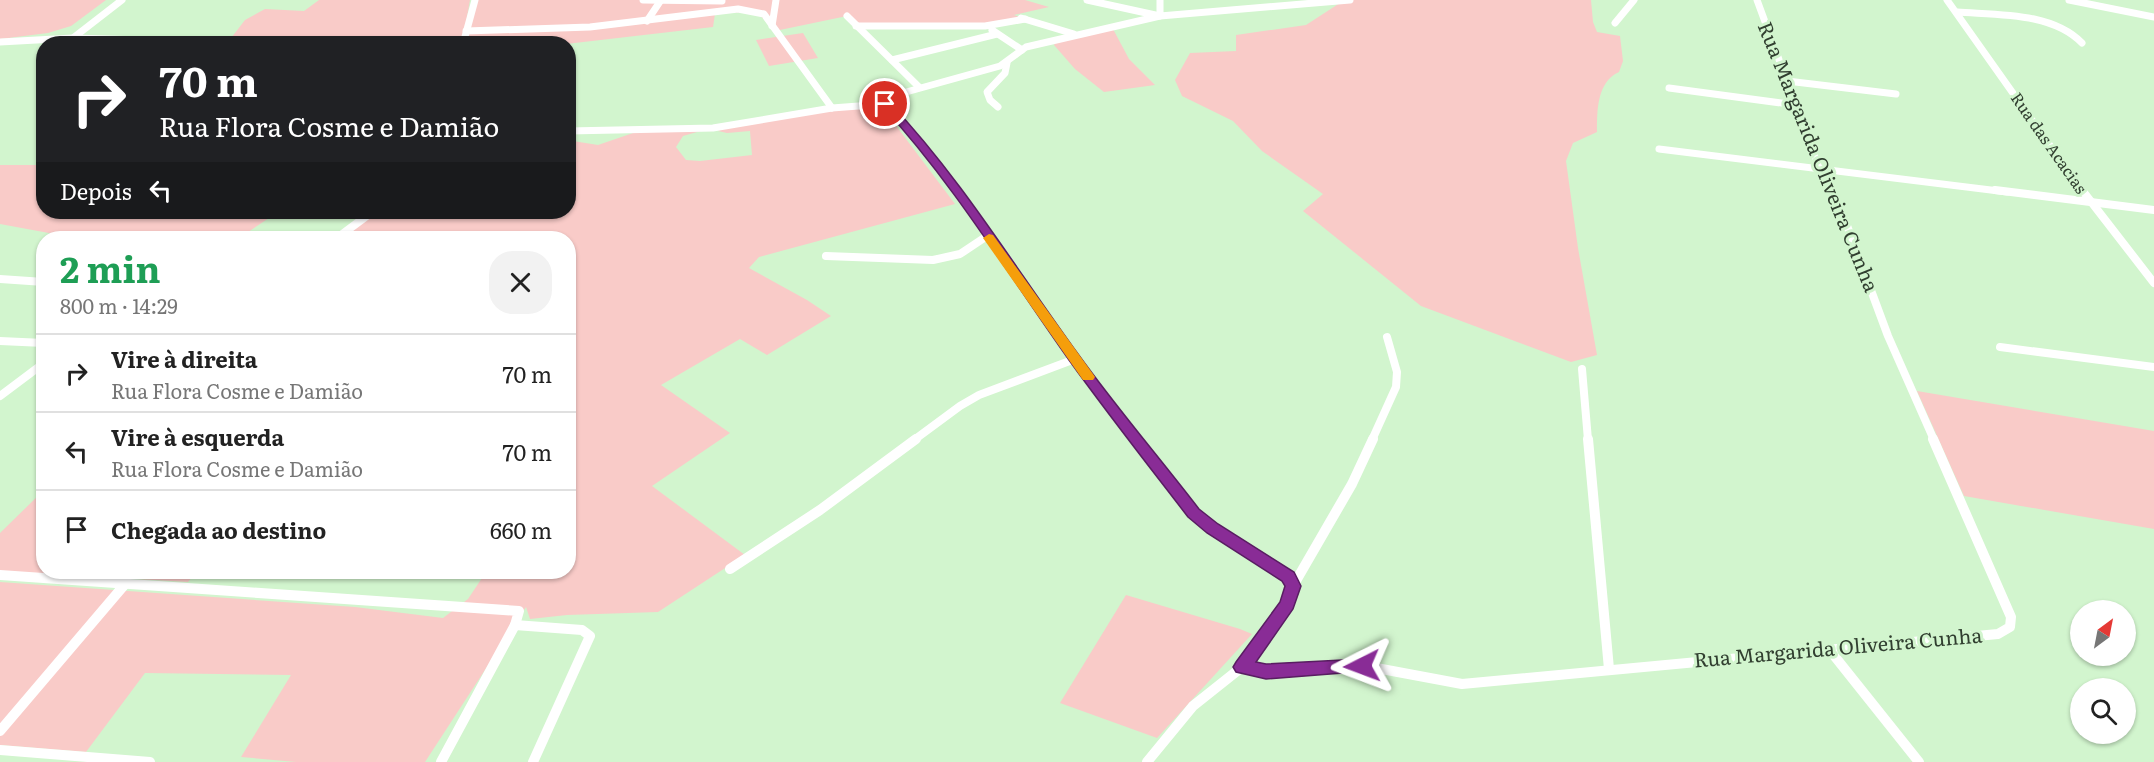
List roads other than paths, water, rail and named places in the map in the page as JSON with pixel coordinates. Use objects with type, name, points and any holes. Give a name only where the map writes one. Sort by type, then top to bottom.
[{"type":"street","points":[[76,36],[122,0]]},
{"type":"street","points":[[465,36],[475,0]]},
{"type":"street","points":[[643,0],[723,0]]},
{"type":"street","points":[[647,21],[661,0]]},
{"type":"street","points":[[715,11],[723,0]]},
{"type":"street","points":[[772,26],[776,0]]},
{"type":"street","points":[[1087,0],[1160,16]]},
{"type":"street","points":[[1160,0],[1160,16]]},
{"type":"street","points":[[576,131],[713,128],[832,108],[885,104],[899,94],[919,87],[1007,63],[1026,47],[1075,34],[1160,16],[1350,0]]},
{"type":"street","points":[[1615,23],[1634,0]]},
{"type":"street","name":"Rua Margarida Oliveira Cunha","points":[[1242,667],[1266,671],[1374,667],[1432,681],[1462,684],[1828,648],[1998,634],[2010,627],[2007,606],[1888,336],[1843,215],[1819,168],[1757,0]]},
{"type":"street","name":"Rua das Acacias","points":[[1947,0],[2091,203],[2154,283]]},
{"type":"street","points":[[2069,0],[2154,17]]},
{"type":"street","points":[[466,31],[573,28],[647,21],[715,11],[756,11],[764,14],[832,108]]},
{"type":"street","points":[[1957,12],[2038,21],[2068,31],[2082,43]]},
{"type":"street","points":[[1013,15],[1075,34]]},
{"type":"street","points":[[847,16],[919,87]]},
{"type":"street","points":[[856,26],[985,26],[1025,19]]},
{"type":"street","points":[[985,26],[1022,50]]},
{"type":"street","points":[[892,60],[997,34]]},
{"type":"street","points":[[1,43],[36,41]]},
{"type":"street","points":[[998,107],[986,94],[1005,73],[1007,63]]},
{"type":"street","points":[[1787,81],[1896,94]]},
{"type":"street","points":[[1670,88],[1796,105]]},
{"type":"street","points":[[885,104],[934,160],[1075,359],[1194,513],[1213,529],[1288,577],[1293,586]]},
{"type":"street","points":[[1659,149],[2154,210]]},
{"type":"street","points":[[346,231],[363,219]]},
{"type":"street","points":[[826,256],[908,261],[945,259],[967,253],[987,236]]},
{"type":"street","points":[[0,279],[36,281]]},
{"type":"street","points":[[1147,762],[1194,706],[1242,667],[1287,604],[1293,586],[1352,484],[1396,387],[1397,372],[1387,337]]},
{"type":"street","points":[[0,341],[36,343]]},
{"type":"street","points":[[2000,346],[2154,367]]},
{"type":"street","points":[[730,569],[820,510],[960,405],[979,395],[1075,359]]},
{"type":"street","points":[[0,396],[36,369]]},
{"type":"street","points":[[1582,369],[1609,669]]},
{"type":"street","points":[[0,575],[36,577]]},
{"type":"street","points":[[63,579],[516,609],[520,612],[516,625],[441,762]]},
{"type":"street","points":[[0,731],[126,583]]},
{"type":"street","points":[[516,625],[582,630],[590,636],[533,762]]},
{"type":"street","points":[[1828,648],[1920,762]]},
{"type":"street","points":[[0,750],[150,762]]}]
